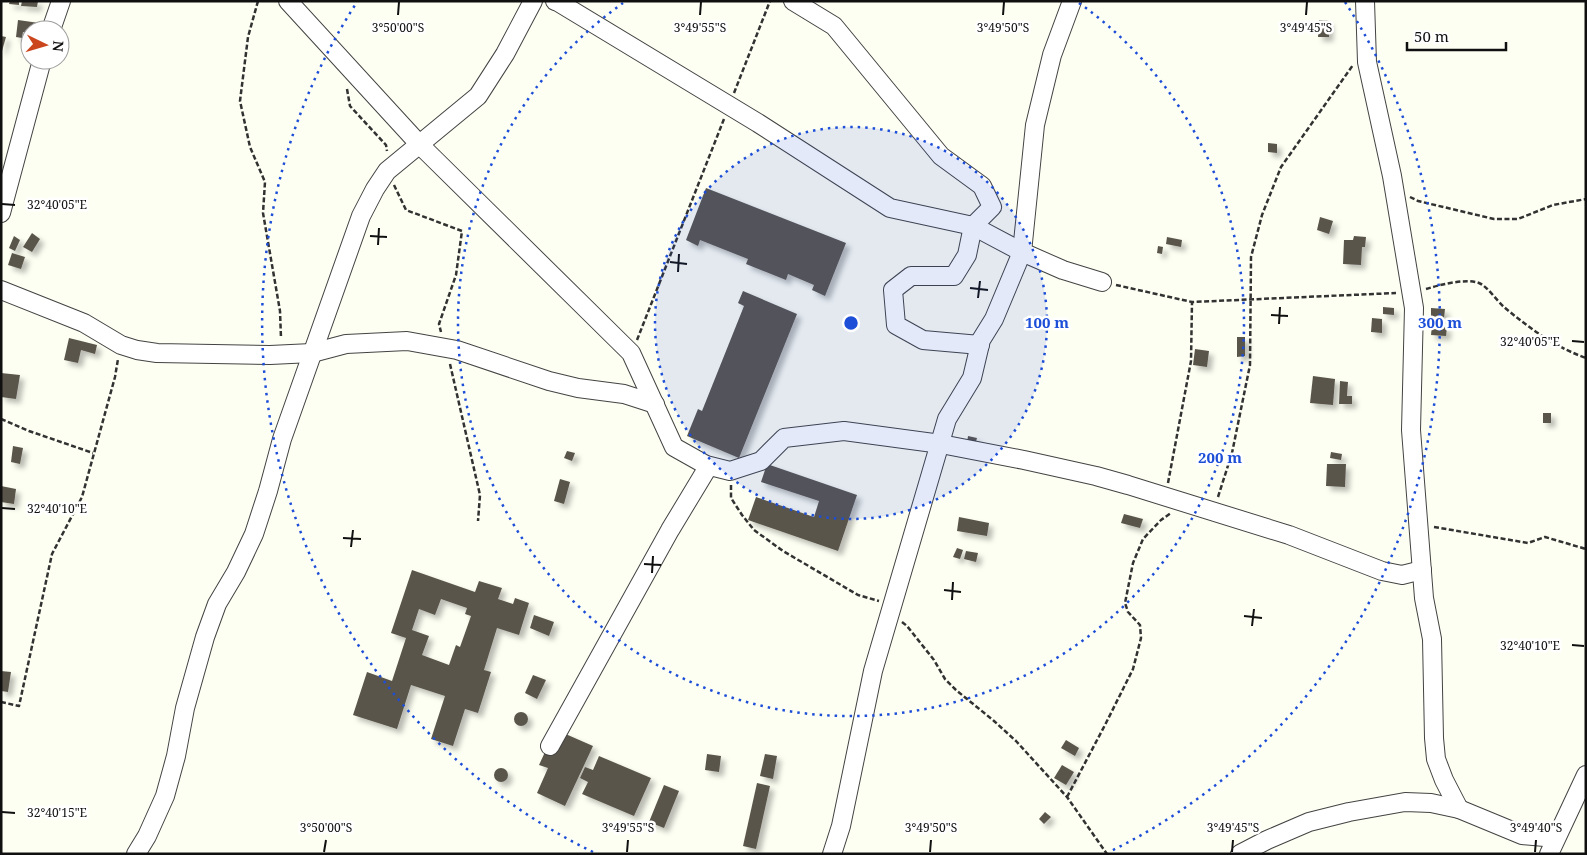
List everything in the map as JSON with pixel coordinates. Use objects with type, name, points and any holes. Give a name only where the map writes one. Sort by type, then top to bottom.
[{"type":"street","points":[[54,20],[61,1]]},
{"type":"street","points":[[288,1],[420,145],[631,353],[674,447],[706,465],[730,471],[762,461],[784,438],[844,431],[941,444],[1096,476],[1289,535],[1382,571],[1402,574],[1422,570]]},
{"type":"street","points":[[136,854],[147,836],[165,796],[176,756],[185,708],[205,637],[218,604],[254,534],[282,439],[361,216],[387,171],[478,96],[505,54],[533,1]]},
{"type":"street","points":[[555,1],[729,106],[890,208],[973,226],[1022,252],[1063,270],[1102,282]]},
{"type":"street","points":[[793,1],[834,26],[941,156],[982,186],[992,207],[973,226],[967,255],[954,276],[911,276],[894,290],[896,326],[923,340],[980,345]]},
{"type":"street","points":[[832,854],[841,826],[873,671],[947,419],[972,378],[981,340],[994,319],[1022,252],[1035,125],[1052,55],[1072,1]]},
{"type":"street","points":[[1365,1],[1369,77],[1394,187],[1413,292],[1414,354],[1411,430],[1418,534],[1433,658],[1436,760],[1444,780],[1460,809]]},
{"type":"street","points":[[1,213],[39,70]]},
{"type":"street","points":[[1,290],[84,323],[120,345],[137,350],[166,353],[270,355],[312,353],[346,344],[408,341],[457,350],[550,381],[578,388],[624,394],[655,404]]},
{"type":"street","points":[[550,746],[704,472],[706,465]]},
{"type":"street","points":[[1549,854],[1586,775]]},
{"type":"street","points":[[1240,854],[1266,840],[1309,822],[1349,812],[1405,802],[1431,802],[1460,809],[1522,834],[1545,837],[1558,833]]},
{"type":"path","points":[[258,1],[248,37],[240,102],[250,147],[265,182],[264,213],[280,311],[281,338]]},
{"type":"path","points":[[631,353],[770,1]]},
{"type":"path","points":[[1213,512],[1232,453],[1250,365],[1251,257],[1262,215],[1280,167],[1366,48]]},
{"type":"path","points":[[346,87],[350,106],[386,145],[387,171],[406,210],[462,231],[456,275],[439,324],[443,340]]},
{"type":"path","points":[[1394,187],[1418,201],[1494,219],[1518,219],[1553,205],[1586,199]]},
{"type":"path","points":[[1102,282],[1192,302],[1413,292],[1443,284],[1477,282],[1483,284],[1499,302],[1554,345],[1586,358]]},
{"type":"path","points":[[1165,497],[1191,361],[1192,302]]},
{"type":"path","points":[[1,702],[20,706],[52,554],[82,497],[115,377],[120,345]]},
{"type":"path","points":[[447,356],[453,373],[480,495],[478,521]]},
{"type":"path","points":[[1,419],[94,454]]},
{"type":"path","points":[[730,471],[731,498],[754,530],[783,552],[858,595],[892,609],[908,626],[934,660],[945,679],[1016,741],[1067,797],[1107,854]]},
{"type":"path","points":[[1067,797],[1105,726],[1135,661],[1142,638],[1140,625],[1128,612],[1124,603],[1133,563],[1142,539],[1160,520],[1184,503]]},
{"type":"path","points":[[1418,534],[1427,526],[1528,543],[1545,537],[1586,549]]},
{"type":"building","points":[[10,1],[19,1],[19,5],[9,4]]},
{"type":"building","points":[[22,1],[38,1],[37,7],[21,6]]},
{"type":"building","points":[[18,20],[20,20],[20,38],[16,37]]},
{"type":"building","points":[[1319,20],[1329,21],[1329,37],[1318,37]]},
{"type":"building","points":[[1,36],[6,37],[2,51],[1,51]]},
{"type":"building","points":[[1268,143],[1277,144],[1277,153],[1268,152]]},
{"type":"building","points":[[706,188],[846,243],[825,296],[812,290],[814,285],[788,274],[786,280],[746,264],[748,259],[700,240],[698,246],[686,240]]},
{"type":"building","points":[[1320,217],[1333,221],[1329,234],[1317,230]]},
{"type":"building","points":[[32,233],[40,239],[32,252],[23,247]]},
{"type":"building","points":[[14,236],[20,240],[15,251],[9,248]]},
{"type":"building","points":[[1354,236],[1366,237],[1365,247],[1362,247],[1361,265],[1343,264],[1344,240],[1353,240]]},
{"type":"building","points":[[1167,237],[1182,240],[1181,247],[1166,244]]},
{"type":"building","points":[[1158,246],[1163,247],[1162,254],[1157,253]]},
{"type":"building","points":[[12,253],[25,257],[21,269],[8,265]]},
{"type":"building","points":[[743,291],[797,314],[739,458],[687,436],[698,409],[702,411],[744,306],[738,303]]},
{"type":"building","points":[[1383,307],[1394,308],[1394,315],[1383,314]]},
{"type":"building","points":[[1431,308],[1445,309],[1444,318],[1431,316]]},
{"type":"building","points":[[1372,318],[1382,319],[1382,333],[1371,332]]},
{"type":"building","points":[[1432,325],[1447,327],[1446,336],[1431,335]]},
{"type":"building","points":[[1237,337],[1245,337],[1245,356],[1237,357]]},
{"type":"building","points":[[69,338],[97,345],[95,354],[81,350],[78,363],[64,360]]},
{"type":"building","points":[[1195,349],[1209,351],[1207,367],[1193,365]]},
{"type":"building","points":[[1,373],[20,375],[16,399],[1,397]]},
{"type":"building","points":[[1313,376],[1335,379],[1333,405],[1310,403]]},
{"type":"building","points":[[1340,381],[1348,382],[1347,396],[1352,396],[1352,404],[1339,404]]},
{"type":"building","points":[[1543,413],[1551,413],[1551,423],[1543,423]]},
{"type":"building","points":[[968,436],[977,438],[975,445],[967,443]]},
{"type":"building","points":[[13,446],[23,448],[20,464],[11,462]]},
{"type":"building","points":[[567,451],[575,453],[572,461],[564,458]]},
{"type":"building","points":[[1331,452],[1342,454],[1341,460],[1330,458]]},
{"type":"building","points":[[767,464],[857,495],[838,551],[748,520],[756,497],[814,517],[819,501],[761,482]]},
{"type":"building","points":[[1327,464],[1346,464],[1345,487],[1326,486]]},
{"type":"building","points":[[560,479],[570,482],[564,504],[554,501]]},
{"type":"building","points":[[1,486],[16,489],[14,504],[1,502]]},
{"type":"building","points":[[1124,514],[1143,519],[1140,528],[1121,523]]},
{"type":"building","points":[[959,517],[989,523],[987,536],[957,531]]},
{"type":"building","points":[[957,548],[963,550],[960,559],[953,557]]},
{"type":"building","points":[[966,551],[978,553],[976,562],[964,559]]},
{"type":"building","points":[[412,570],[475,592],[479,581],[502,588],[498,599],[513,604],[515,598],[529,603],[519,635],[497,628],[484,670],[491,672],[478,713],[465,709],[453,746],[431,739],[445,696],[411,685],[397,729],[353,715],[367,672],[392,681],[406,638],[391,633]],"holes":[[[441,599],[467,608],[465,614],[471,616],[460,647],[456,645],[449,665],[422,655],[429,636],[412,630],[419,609],[435,615]]]},
{"type":"building","points":[[534,615],[554,622],[549,636],[530,628]]},
{"type":"building","points":[[1,671],[11,672],[8,692],[1,691]]},
{"type":"building","points":[[533,675],[546,680],[537,699],[525,693]]},
{"type":"building","points":[[518,712],[524,712],[528,719],[524,726],[518,726],[514,722],[514,716]]},
{"type":"building","points":[[561,732],[593,746],[565,806],[537,793],[548,768],[539,765],[545,752],[551,755]]},
{"type":"building","points":[[1066,740],[1079,748],[1075,756],[1061,748]]},
{"type":"building","points":[[707,754],[721,756],[719,772],[705,770]]},
{"type":"building","points":[[765,754],[777,756],[773,779],[760,776]]},
{"type":"building","points":[[599,756],[651,778],[634,816],[582,794],[588,782],[580,778],[585,767],[593,770]]},
{"type":"building","points":[[1062,765],[1074,772],[1066,785],[1054,778]]},
{"type":"building","points":[[498,768],[504,768],[508,775],[504,782],[498,782],[494,778],[494,772]]},
{"type":"building","points":[[757,783],[770,786],[756,849],[743,846]]},
{"type":"building","points":[[664,785],[679,791],[664,828],[649,822]]},
{"type":"building","points":[[1045,812],[1051,817],[1044,824],[1039,819]]}]
